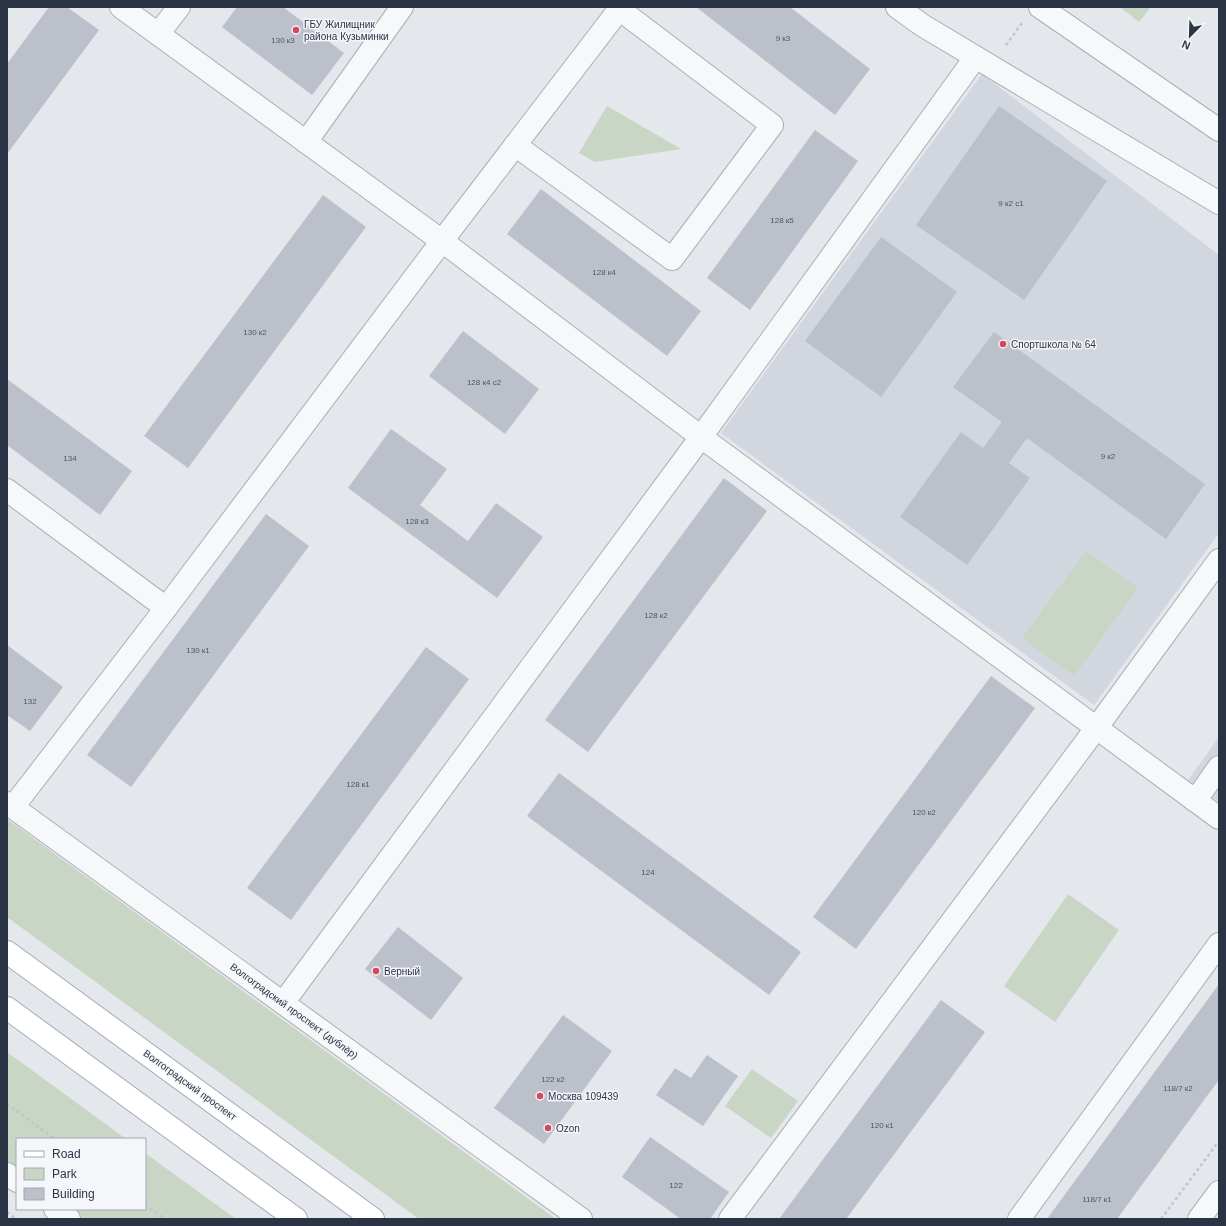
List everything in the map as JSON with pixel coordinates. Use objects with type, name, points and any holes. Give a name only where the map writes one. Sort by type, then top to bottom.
[{"type":"main road","name":"Волгоградский проспект","points":[[7,952],[373,1219]]},
{"type":"main road","points":[[7,1008],[296,1219]]},
{"type":"street","points":[[121,7],[442,241],[701,436],[1219,818]]},
{"type":"street","points":[[158,34],[179,7]]},
{"type":"street","points":[[306,142],[402,7]]},
{"type":"street","points":[[897,7],[922,25],[982,62],[1219,203]]},
{"type":"street","points":[[10,805],[166,608],[442,241],[515,145],[620,8],[772,125],[672,259],[515,145]]},
{"type":"street","points":[[1033,13],[1219,130]]},
{"type":"street","points":[[283,1003],[701,436],[982,62]]},
{"type":"street","points":[[9,496],[166,608]]},
{"type":"street","points":[[730,1219],[1097,727],[1219,560]]},
{"type":"street","points":[[1194,800],[1219,767]]},
{"type":"street","name":"Волгоградский проспект (дублёр)","points":[[10,805],[581,1219]]},
{"type":"street","points":[[1018,1219],[1219,944]]},
{"type":"street","points":[[7,1174],[16,1180]]},
{"type":"street","points":[[1199,1219],[1219,1192]]},
{"type":"street","points":[[56,1210],[69,1219]]},
{"type":"path","points":[[982,62],[1033,13]]},
{"type":"path","points":[[7,1104],[54,1138]]},
{"type":"path","points":[[1161,1219],[1219,1141]]},
{"type":"path","points":[[146,1206],[165,1219]]},
{"type":"path","points":[[7,1212],[16,1219]]},
{"type":"shaded area","name":"Спортшкола № 64","points":[[982,74],[1219,255],[1219,533],[1094,705],[721,433]]},
{"type":"shaded area","points":[[1219,737],[1219,802],[1188,780]]},
{"type":"green space","points":[[1120,7],[1151,7],[1139,22]]},
{"type":"green space","points":[[607,106],[681,149],[595,162],[579,153]]},
{"type":"green space","points":[[1086,551],[1138,588],[1074,676],[1022,638]]},
{"type":"green space","points":[[7,819],[556,1219],[419,1219],[7,917]]},
{"type":"green space","points":[[1068,894],[1119,930],[1055,1022],[1004,986]]},
{"type":"green space","points":[[7,1052],[125,1138],[16,1138],[16,1171],[7,1165]]},
{"type":"green space","points":[[752,1069],[798,1101],[771,1138],[725,1106]]},
{"type":"green space","points":[[146,1154],[236,1219],[81,1219],[69,1210],[146,1210]]},
{"type":"building","points":[[49,7],[67,7],[99,30],[7,154],[7,64]]},
{"type":"building","points":[[237,7],[283,7],[344,53],[312,95],[222,27]]},
{"type":"building","points":[[696,7],[790,7],[870,69],[835,115]]},
{"type":"building","points":[[999,106],[1107,181],[1024,300],[916,225]]},
{"type":"building","points":[[815,130],[858,161],[750,310],[707,278]]},
{"type":"building","points":[[541,189],[701,311],[667,356],[507,234]]},
{"type":"building","points":[[323,195],[366,227],[188,468],[144,436]]},
{"type":"building","points":[[881,237],[957,292],[881,397],[805,341]]},
{"type":"building","points":[[463,331],[539,389],[505,434],[429,376]]},
{"type":"building","points":[[994,332],[1205,484],[1166,539],[1027,438],[1009,463],[1030,478],[967,565],[900,517],[961,432],[983,448],[1002,422],[953,387]]},
{"type":"building","points":[[7,379],[132,471],[100,515],[7,445]]},
{"type":"building","points":[[391,429],[447,469],[420,505],[468,541],[496,503],[543,537],[497,598],[348,488]]},
{"type":"building","points":[[724,478],[767,511],[588,752],[545,720]]},
{"type":"building","points":[[266,514],[309,546],[131,787],[87,755]]},
{"type":"building","points":[[7,645],[63,687],[30,731],[7,715]]},
{"type":"building","points":[[426,647],[469,679],[291,920],[247,888]]},
{"type":"building","points":[[991,676],[1035,708],[856,949],[813,917]]},
{"type":"building","points":[[559,773],[801,952],[769,995],[527,816]]},
{"type":"building","points":[[398,927],[463,978],[431,1020],[365,969]]},
{"type":"building","points":[[1219,984],[1219,1080],[1117,1219],[1047,1219]]},
{"type":"building","points":[[941,1000],[985,1032],[846,1219],[779,1219]]},
{"type":"building","points":[[563,1015],[612,1051],[544,1144],[494,1108]]},
{"type":"building","points":[[707,1055],[738,1076],[703,1126],[656,1095],[675,1068],[691,1078]]},
{"type":"building","points":[[650,1137],[729,1192],[710,1219],[681,1219],[622,1177]]},
{"type":"place","name":"ГБУ Жилищник района Кузьминки","points":[[296,30]]},
{"type":"place","name":"Спортшкола № 64","points":[[1003,344]]},
{"type":"place","name":"Верный","points":[[376,971]]},
{"type":"place","name":"Москва 109439","points":[[540,1096]]},
{"type":"place","name":"Ozon","points":[[548,1128]]}]
